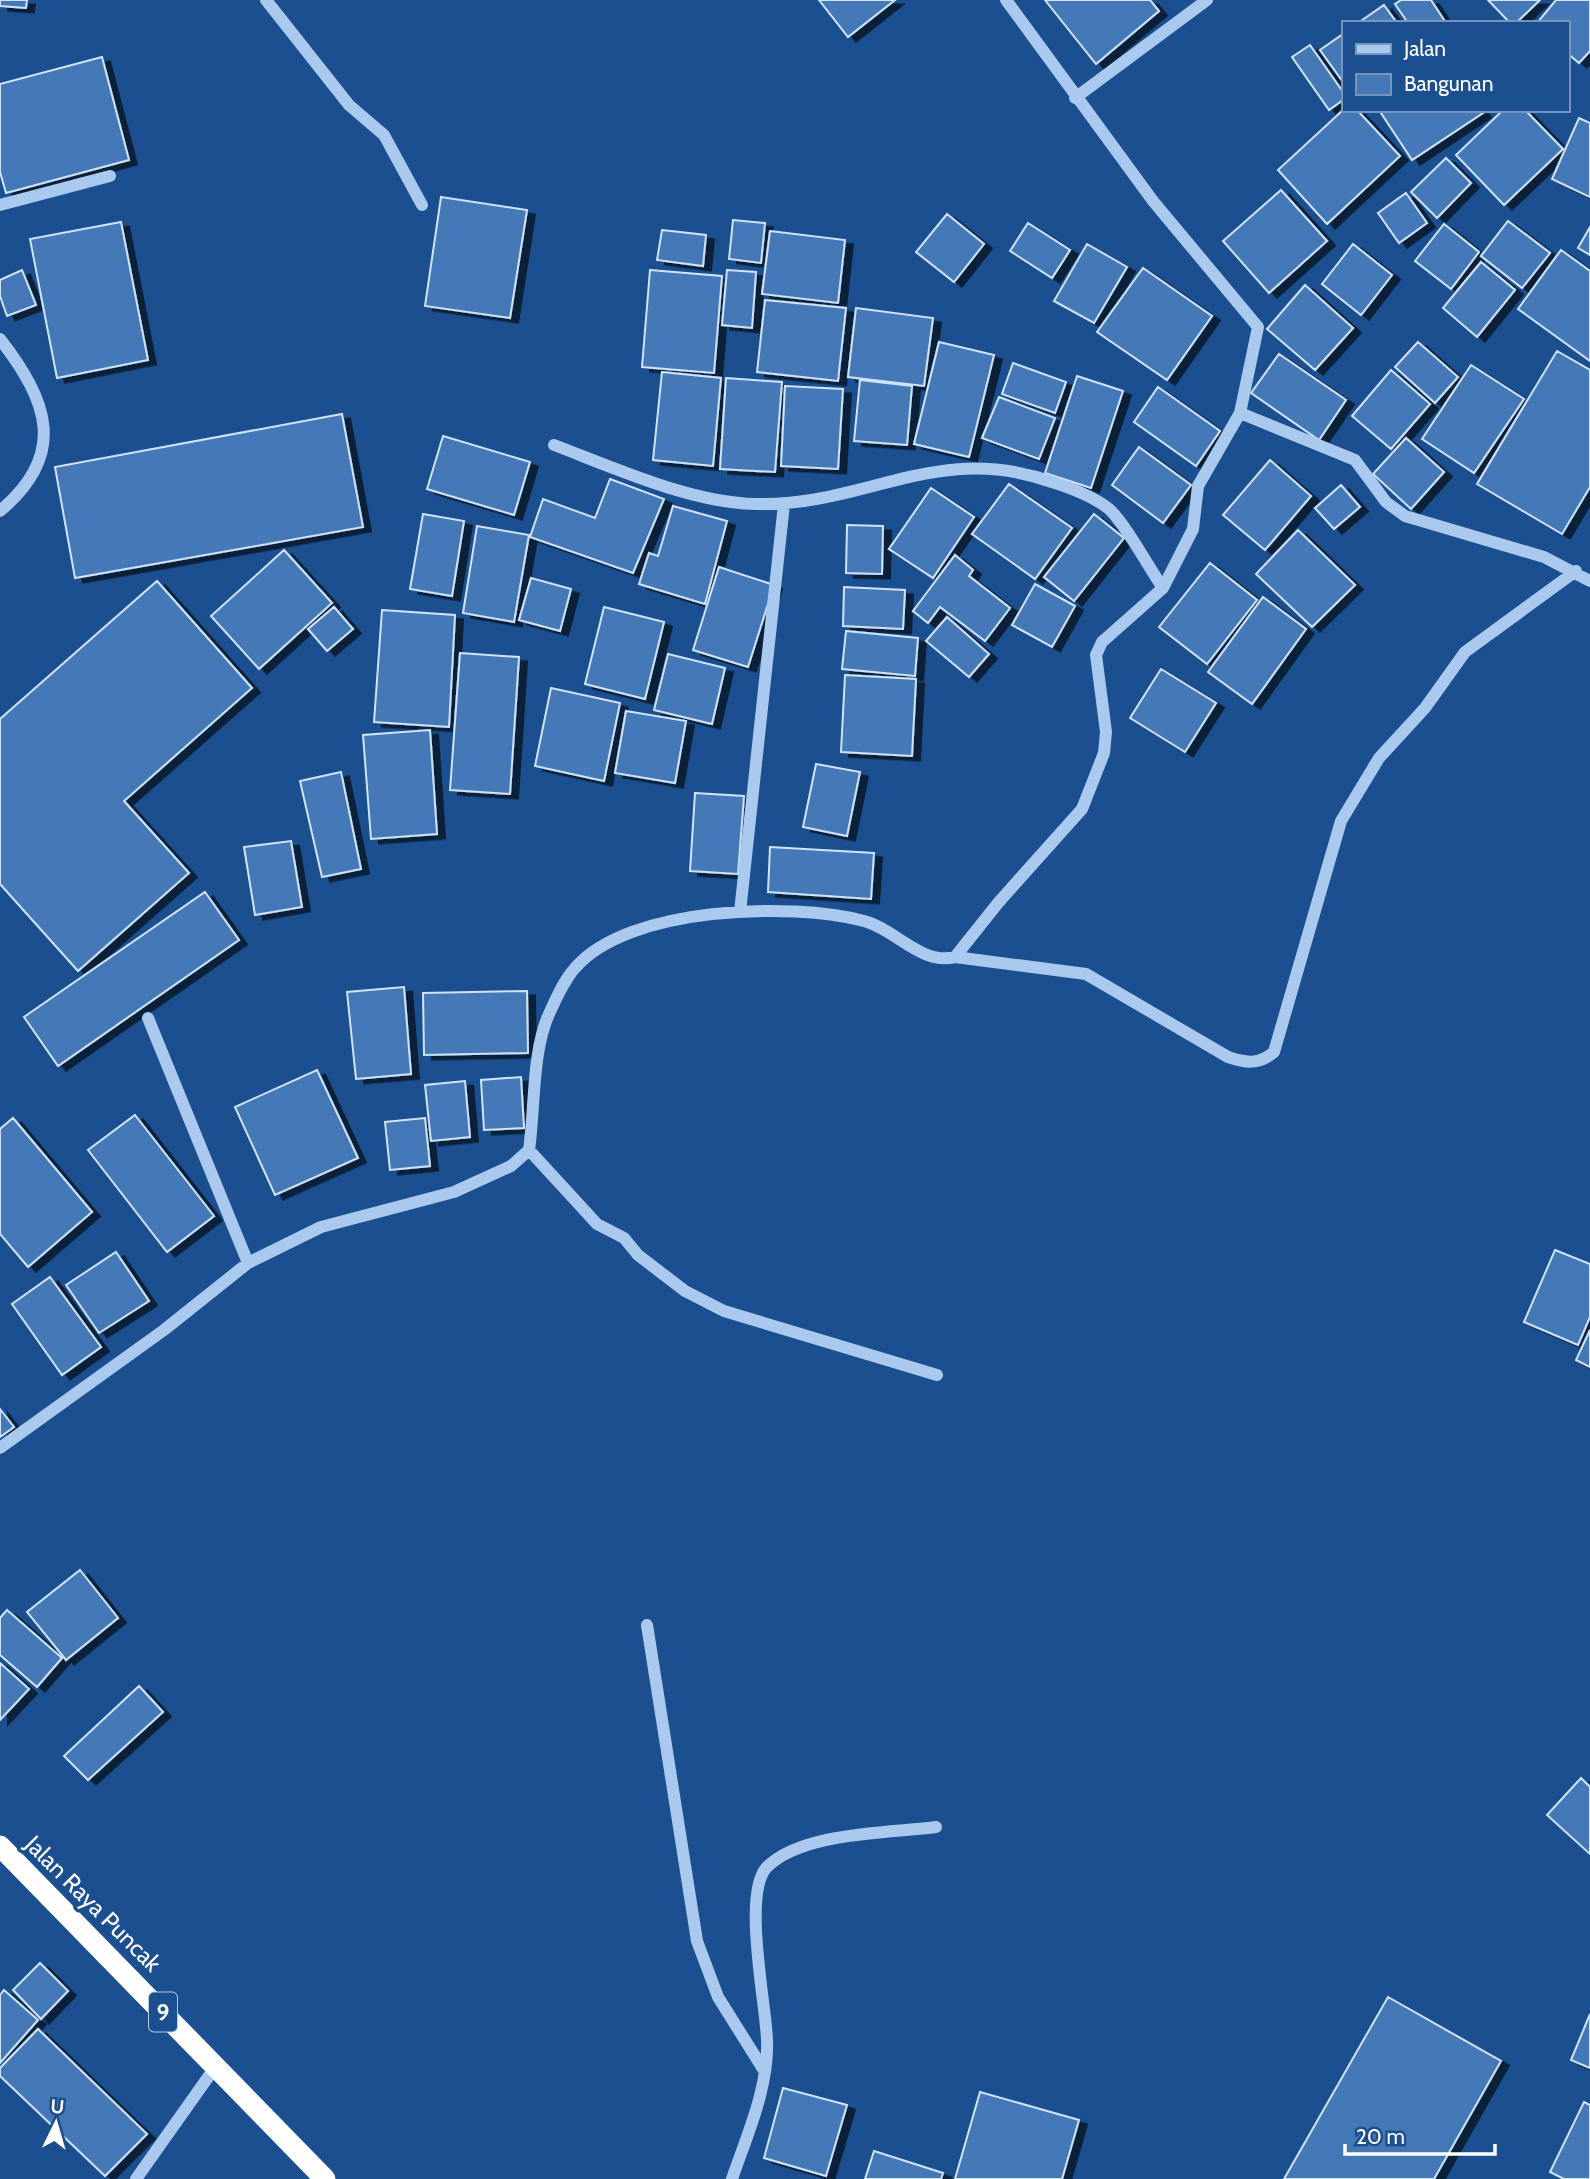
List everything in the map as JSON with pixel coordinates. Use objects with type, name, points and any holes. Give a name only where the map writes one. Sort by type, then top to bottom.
[{"type":"highway","name":"Jalan Raya Puncak","points":[[0,1846],[325,2179]]},
{"type":"street","points":[[266,0],[349,105],[384,135],[422,205]]},
{"type":"street","points":[[955,957],[998,903],[1082,809],[1104,753],[1106,732],[1096,655],[1102,642],[1163,588],[1193,529],[1198,486],[1240,413],[1258,327],[1153,201],[1006,0]]},
{"type":"street","points":[[1075,97],[1207,0]]},
{"type":"street","points":[[0,205],[110,176]]},
{"type":"street","points":[[0,339],[33,386],[42,412],[45,436],[32,478],[0,511]]},
{"type":"street","points":[[1240,413],[1355,460],[1386,502],[1405,516],[1520,549],[1576,571],[1590,581]]},
{"type":"street","points":[[554,445],[636,476],[709,497],[753,504],[784,504],[826,497],[929,471],[966,467],[1032,475],[1086,495],[1110,510],[1163,588]]},
{"type":"street","points":[[740,912],[784,504]]},
{"type":"street","points":[[0,1448],[164,1330],[248,1263],[321,1227],[454,1192],[511,1166],[528,1150],[539,1041],[549,1014],[575,967],[625,933],[664,921],[740,912],[820,913],[847,917],[872,923],[934,959],[955,957],[1086,974],[1228,1057],[1254,1063],[1265,1060],[1274,1052],[1340,821],[1379,758],[1424,708],[1465,652],[1576,571]]},
{"type":"street","points":[[148,1018],[248,1263]]},
{"type":"street","points":[[528,1150],[597,1224],[624,1238],[638,1255],[685,1291],[724,1311],[937,1375]]},
{"type":"street","points":[[647,1625],[697,1941],[718,1997],[765,2072]]},
{"type":"street","points":[[732,2179],[765,2072],[767,2040],[756,1914],[765,1870],[779,1857],[803,1846],[936,1827]]},
{"type":"street","points":[[136,2179],[216,2066]]},
{"type":"building","points":[[0,0],[27,0],[26,8],[0,6]]},
{"type":"building","points":[[819,0],[895,0],[848,37]]},
{"type":"building","points":[[1045,0],[1150,0],[1159,11],[1096,64]]},
{"type":"building","points":[[1401,0],[1431,0],[1445,21],[1407,21],[1395,4]]},
{"type":"building","points":[[1488,0],[1540,0],[1518,21],[1508,21]]},
{"type":"building","points":[[1556,0],[1590,0],[1590,51],[1579,63],[1569,55],[1569,21],[1539,21]]},
{"type":"building","points":[[1384,5],[1396,21],[1361,21]]},
{"type":"building","points":[[1342,35],[1342,81],[1320,50]]},
{"type":"building","points":[[1310,45],[1342,91],[1342,101],[1329,110],[1292,57]]},
{"type":"building","points":[[102,57],[129,160],[6,193],[0,172],[0,84]]},
{"type":"building","points":[[1342,111],[1359,112],[1400,156],[1327,224],[1278,170]]},
{"type":"building","points":[[1380,112],[1482,112],[1483,113],[1412,160]]},
{"type":"building","points":[[1501,112],[1527,112],[1563,149],[1504,205],[1456,155]]},
{"type":"building","points":[[1579,118],[1590,123],[1590,197],[1552,179]]},
{"type":"building","points":[[1446,158],[1471,183],[1437,218],[1411,192]]},
{"type":"building","points":[[1281,190],[1327,241],[1269,293],[1223,241]]},
{"type":"building","points":[[1406,193],[1427,223],[1399,243],[1378,213]]},
{"type":"building","points":[[441,197],[527,210],[510,318],[425,306]]},
{"type":"building","points":[[947,214],[984,244],[954,282],[916,252]]},
{"type":"building","points":[[733,220],[765,223],[761,263],[729,259]]},
{"type":"building","points":[[1508,221],[1550,253],[1522,288],[1481,256]]},
{"type":"building","points":[[121,222],[148,360],[57,378],[30,239]]},
{"type":"building","points":[[1028,223],[1070,250],[1052,278],[1010,251]]},
{"type":"building","points":[[1444,224],[1479,252],[1451,289],[1415,261]]},
{"type":"building","points":[[1590,227],[1590,255],[1578,248]]},
{"type":"building","points":[[662,230],[706,235],[703,266],[657,260]]},
{"type":"building","points":[[770,231],[845,240],[838,303],[762,294]]},
{"type":"building","points":[[1087,244],[1127,267],[1094,323],[1054,301]]},
{"type":"building","points":[[1353,244],[1392,275],[1361,315],[1322,284]]},
{"type":"building","points":[[1561,250],[1590,271],[1590,361],[1518,309]]},
{"type":"building","points":[[1481,262],[1515,290],[1477,337],[1443,308]]},
{"type":"building","points":[[1143,268],[1212,316],[1167,380],[1097,332]]},
{"type":"building","points":[[22,270],[36,305],[7,316],[0,296],[0,280]]},
{"type":"building","points":[[650,270],[722,276],[714,373],[642,367]]},
{"type":"building","points":[[727,270],[756,272],[752,328],[722,325]]},
{"type":"building","points":[[1305,285],[1353,328],[1315,370],[1267,329]]},
{"type":"building","points":[[765,300],[846,308],[838,381],[757,372]]},
{"type":"building","points":[[856,308],[933,318],[924,386],[848,377]]},
{"type":"building","points":[[939,342],[994,355],[969,457],[914,444]]},
{"type":"building","points":[[1418,342],[1458,377],[1435,403],[1395,367]]},
{"type":"building","points":[[1557,351],[1590,370],[1590,487],[1562,534],[1477,484]]},
{"type":"building","points":[[1279,354],[1346,400],[1319,440],[1251,393]]},
{"type":"building","points":[[1013,363],[1066,382],[1055,413],[1002,394]]},
{"type":"building","points":[[1471,365],[1524,399],[1474,473],[1422,439]]},
{"type":"building","points":[[1391,370],[1430,404],[1391,449],[1352,416]]},
{"type":"building","points":[[662,372],[721,378],[713,466],[653,460]]},
{"type":"building","points":[[1077,376],[1123,391],[1091,488],[1045,473]]},
{"type":"building","points":[[726,378],[782,382],[775,472],[720,469]]},
{"type":"building","points":[[860,380],[912,386],[907,445],[854,441]]},
{"type":"building","points":[[785,386],[843,389],[838,469],[781,466]]},
{"type":"building","points":[[1158,387],[1220,431],[1196,466],[1134,422]]},
{"type":"building","points":[[999,397],[1055,418],[1039,459],[982,438]]},
{"type":"building","points":[[342,414],[363,527],[75,578],[55,467]]},
{"type":"building","points":[[443,436],[530,462],[514,515],[427,489]]},
{"type":"building","points":[[1406,438],[1444,472],[1411,509],[1373,474]]},
{"type":"building","points":[[1139,447],[1191,485],[1163,523],[1112,485]]},
{"type":"building","points":[[1270,460],[1311,496],[1265,550],[1223,515]]},
{"type":"building","points":[[610,479],[664,499],[633,573],[530,537],[543,499],[595,518]]},
{"type":"building","points":[[1009,484],[1072,528],[1035,579],[972,534]]},
{"type":"building","points":[[1341,485],[1360,507],[1334,529],[1315,508]]},
{"type":"building","points":[[931,488],[974,517],[933,578],[889,549]]},
{"type":"building","points":[[673,506],[727,521],[705,604],[639,584],[649,553],[658,556]]},
{"type":"building","points":[[423,514],[464,521],[452,596],[410,589]]},
{"type":"building","points":[[1094,514],[1124,538],[1074,601],[1044,577]]},
{"type":"building","points":[[847,525],[883,526],[882,574],[846,573]]},
{"type":"building","points":[[477,526],[529,535],[514,622],[463,613]]},
{"type":"building","points":[[1298,530],[1355,585],[1312,627],[1256,574]]},
{"type":"building","points":[[284,550],[332,603],[259,669],[211,616]]},
{"type":"building","points":[[955,555],[973,570],[969,576],[1010,608],[985,641],[940,607],[928,623],[913,611]]},
{"type":"building","points":[[1210,563],[1257,600],[1207,664],[1159,627]]},
{"type":"building","points":[[719,567],[774,585],[748,667],[693,650]]},
{"type":"building","points":[[531,578],[571,589],[560,631],[519,620]]},
{"type":"building","points":[[157,581],[252,688],[124,801],[189,873],[78,971],[0,884],[0,719]]},
{"type":"building","points":[[1035,584],[1075,606],[1052,647],[1012,625]]},
{"type":"building","points":[[844,587],[905,590],[903,629],[843,626]]},
{"type":"building","points":[[1263,597],[1306,629],[1252,704],[1208,672]]},
{"type":"building","points":[[334,607],[353,629],[327,651],[308,629]]},
{"type":"building","points":[[604,607],[664,622],[645,699],[585,684]]},
{"type":"building","points":[[382,610],[455,615],[449,727],[374,722]]},
{"type":"building","points":[[947,617],[989,654],[969,677],[926,641]]},
{"type":"building","points":[[846,631],[918,638],[915,676],[842,669]]},
{"type":"building","points":[[460,653],[519,657],[510,794],[450,790]]},
{"type":"building","points":[[668,654],[725,668],[712,724],[654,710]]},
{"type":"building","points":[[1161,669],[1216,703],[1185,752],[1130,718]]},
{"type":"building","points":[[845,675],[916,679],[912,756],[841,752]]},
{"type":"building","points":[[551,688],[620,703],[604,781],[535,766]]},
{"type":"building","points":[[626,711],[686,721],[675,783],[615,773]]},
{"type":"building","points":[[430,730],[437,834],[371,839],[363,735]]},
{"type":"building","points":[[816,764],[860,772],[847,836],[803,827]]},
{"type":"building","points":[[341,772],[361,869],[322,877],[300,781]]},
{"type":"building","points":[[695,793],[744,796],[738,874],[690,871]]},
{"type":"building","points":[[291,841],[302,907],[255,915],[244,847]]},
{"type":"building","points":[[770,847],[874,853],[871,899],[768,892]]},
{"type":"building","points":[[205,892],[239,940],[58,1066],[24,1017]]},
{"type":"building","points":[[404,987],[411,1074],[356,1079],[347,992]]},
{"type":"building","points":[[527,991],[528,1053],[424,1055],[423,993]]},
{"type":"building","points":[[317,1070],[358,1158],[275,1195],[235,1107]]},
{"type":"building","points":[[521,1077],[524,1128],[484,1130],[481,1080]]},
{"type":"building","points":[[465,1081],[470,1137],[431,1141],[425,1085]]},
{"type":"building","points":[[135,1115],[214,1216],[167,1252],[88,1150]]},
{"type":"building","points":[[13,1118],[92,1212],[28,1267],[0,1234],[0,1129]]},
{"type":"building","points":[[425,1118],[430,1166],[390,1170],[385,1122]]},
{"type":"building","points":[[1555,1250],[1590,1264],[1590,1317],[1578,1345],[1524,1322]]},
{"type":"building","points":[[116,1252],[149,1301],[99,1333],[66,1285]]},
{"type":"building","points":[[50,1277],[101,1347],[62,1375],[12,1304]]},
{"type":"building","points":[[1590,1330],[1590,1367],[1576,1360]]},
{"type":"building","points":[[0,1409],[14,1427],[0,1437]]},
{"type":"building","points":[[80,1570],[118,1618],[66,1660],[27,1612]]},
{"type":"building","points":[[7,1610],[62,1658],[37,1687],[0,1655],[0,1618]]},
{"type":"building","points":[[0,1663],[29,1689],[0,1720]]},
{"type":"building","points":[[139,1686],[163,1712],[88,1780],[64,1756]]},
{"type":"building","points":[[1581,1778],[1590,1787],[1590,1854],[1547,1815]]},
{"type":"building","points":[[40,1963],[68,1991],[41,2019],[13,1990]]},
{"type":"building","points":[[4,1990],[38,2020],[0,2063],[0,1995]]},
{"type":"building","points":[[1388,1997],[1501,2061],[1434,2179],[1284,2179]]},
{"type":"building","points":[[1590,2014],[1590,2068],[1571,2060]]},
{"type":"building","points":[[38,2029],[147,2134],[105,2176],[0,2076],[0,2068]]},
{"type":"building","points":[[783,2088],[847,2105],[826,2176],[764,2158]]},
{"type":"building","points":[[980,2092],[1079,2120],[1062,2179],[955,2179]]},
{"type":"building","points":[[1584,2102],[1590,2105],[1590,2179],[1564,2179],[1550,2172]]},
{"type":"building","points":[[874,2151],[943,2173],[941,2179],[865,2179]]}]
